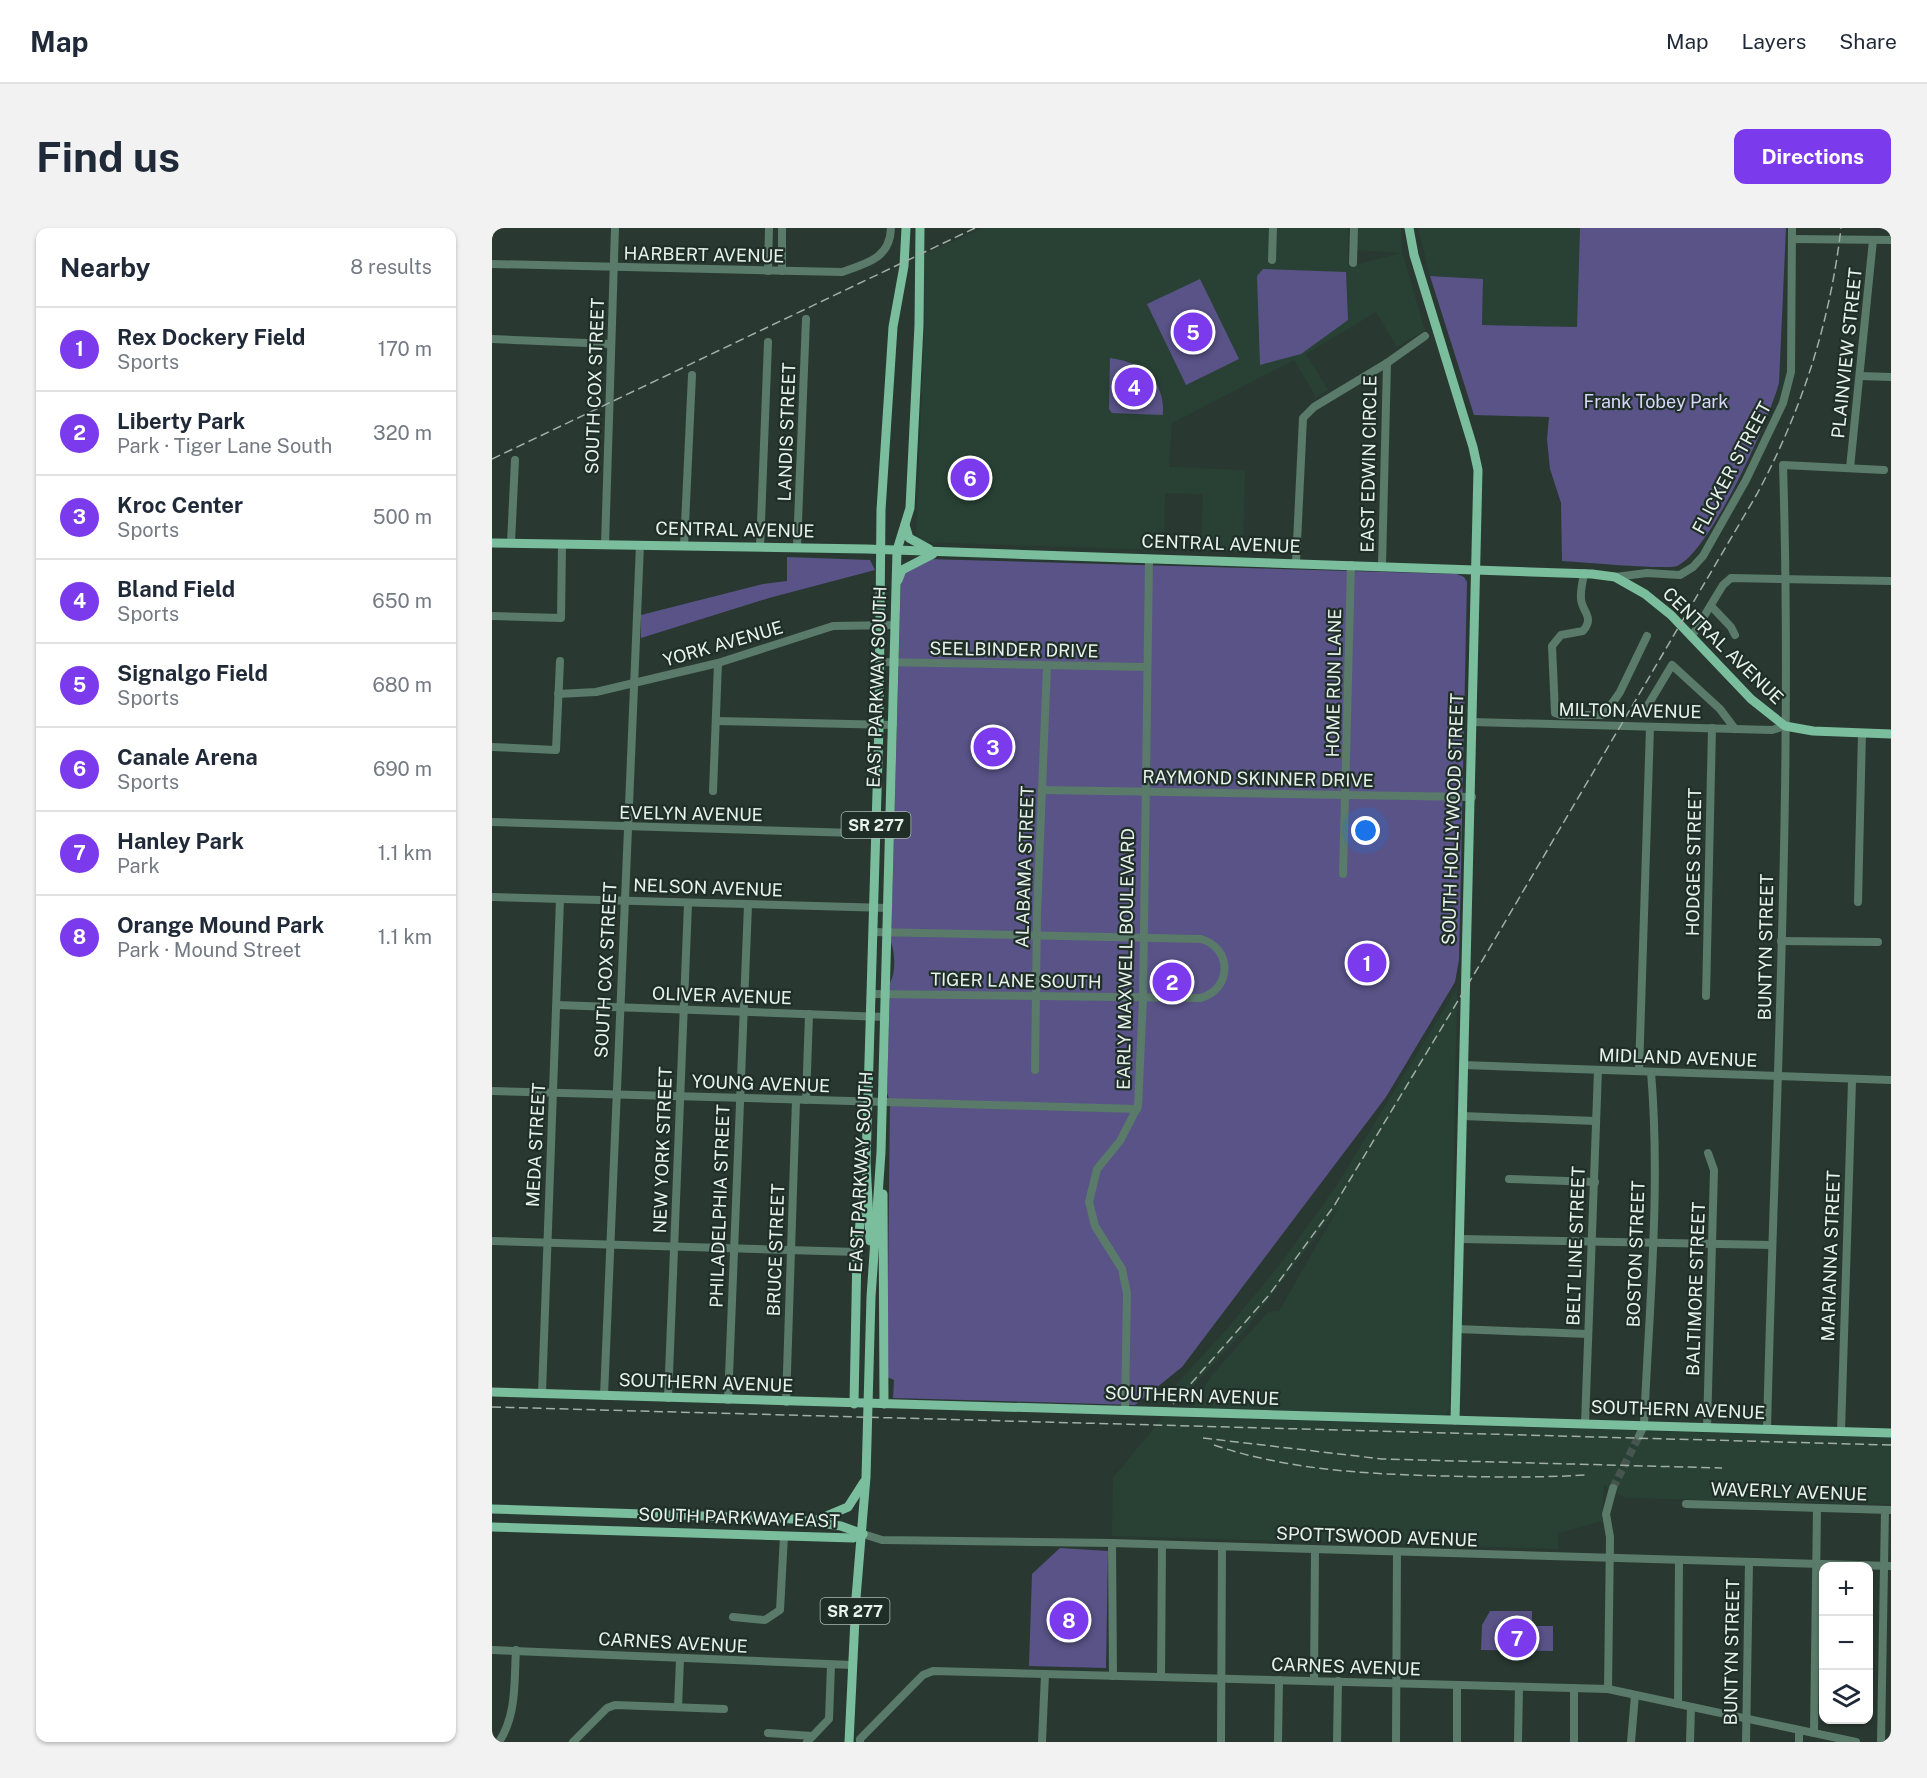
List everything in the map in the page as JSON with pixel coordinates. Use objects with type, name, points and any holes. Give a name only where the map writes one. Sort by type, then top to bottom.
[{"type":"main road","name":"EAST PARKWAY SOUTH","points":[[872,1295],[866,1162],[873,994],[881,662],[880,549],[893,327],[904,266],[906,228]]},
{"type":"main road","name":"EAST PARKWAY SOUTH","points":[[863,1534],[872,1295],[881,1152],[897,550],[910,508],[919,325],[920,228]]},
{"type":"main road","name":"SOUTH HOLLYWOOD STREET","points":[[1408,228],[1419,274],[1473,447],[1478,470],[1474,568],[1472,797],[1455,1420]]},
{"type":"main road","points":[[905,523],[910,539],[937,552]]},
{"type":"main road","name":"CENTRAL AVENUE","points":[[492,543],[880,549],[1474,568],[1584,573],[1615,577],[1645,594],[1692,636],[1751,699],[1785,726],[1891,734]]},
{"type":"main road","points":[[896,585],[902,570],[937,552]]},
{"type":"main road","points":[[881,1152],[884,1218],[884,1404]]},
{"type":"main road","points":[[854,1404],[857,1252],[866,1162]]},
{"type":"main road","name":"SOUTHERN AVENUE","points":[[492,1392],[1891,1433]]},
{"type":"main road","points":[[813,1521],[848,1507],[866,1477]]},
{"type":"main road","name":"SOUTH PARKWAY EAST","points":[[492,1509],[813,1521],[841,1526],[863,1534]]},
{"type":"main road","points":[[669,1532],[670,1515]]},
{"type":"main road","name":"SOUTH PARKWAY EAST","points":[[492,1527],[853,1538],[863,1534]]},
{"type":"main road","name":"SR 277","points":[[849,1742],[858,1561],[863,1534]]},
{"type":"street","name":"SOUTH COX STREET","points":[[604,545],[615,228]]},
{"type":"street","points":[[768,271],[769,228]]},
{"type":"street","points":[[782,228],[782,271]]},
{"type":"street","name":"HARBERT AVENUE","points":[[492,264],[842,272],[853,269],[885,252],[890,244],[891,228]]},
{"type":"street","points":[[1272,260],[1273,228]]},
{"type":"street","points":[[1353,263],[1354,228]]},
{"type":"street","name":"FLICKER STREET","points":[[1615,577],[1647,573],[1680,575],[1694,567],[1703,556],[1746,480],[1783,403],[1791,372],[1792,228]]},
{"type":"street","points":[[1792,239],[1891,240]]},
{"type":"street","name":"PLAINVIEW STREET","points":[[1850,468],[1873,240]]},
{"type":"street","name":"LANDIS STREET","points":[[797,547],[806,319]]},
{"type":"street","points":[[1296,563],[1303,418],[1314,407],[1387,363],[1425,336]]},
{"type":"street","points":[[492,339],[611,344]]},
{"type":"street","points":[[760,547],[768,342]]},
{"type":"street","name":"EAST EDWIN CIRCLE","points":[[1382,566],[1387,363]]},
{"type":"street","points":[[684,546],[692,375]]},
{"type":"street","points":[[1860,376],[1891,377]]},
{"type":"street","points":[[511,543],[515,460]]},
{"type":"street","name":"BUNTYN STREET","points":[[1767,1429],[1778,1078],[1785,726],[1786,578],[1783,465],[1850,468]]},
{"type":"street","points":[[1850,468],[1884,470]]},
{"type":"street","points":[[492,616],[561,618],[562,544]]},
{"type":"street","name":"SOUTH COX STREET","points":[[604,1396],[639,545]]},
{"type":"street","name":"EARLY MAXWELL BOULEVARD","points":[[1125,1410],[1127,1293],[1122,1269],[1095,1226],[1089,1202],[1097,1169],[1120,1141],[1137,1109],[1143,999],[1149,559]]},
{"type":"street","name":"HOME RUN LANE","points":[[1343,874],[1351,565]]},
{"type":"street","points":[[1584,573],[1581,599],[1588,613],[1586,628],[1583,632],[1561,634],[1552,646],[1555,713],[1604,715],[1620,692],[1647,636]]},
{"type":"street","points":[[1692,636],[1723,585],[1730,579],[1891,581]]},
{"type":"street","points":[[1711,606],[1731,627],[1736,636]]},
{"type":"street","name":"YORK AVENUE","points":[[558,694],[596,692],[635,684],[718,663],[833,626],[895,625]]},
{"type":"street","points":[[492,747],[556,750],[560,661]]},
{"type":"street","name":"SEELBINDER DRIVE","points":[[881,662],[1146,667]]},
{"type":"street","points":[[713,791],[718,663]]},
{"type":"street","points":[[1642,715],[1672,665],[1720,709],[1735,729]]},
{"type":"street","name":"ALABAMA STREET","points":[[1035,1070],[1037,935],[1047,666]]},
{"type":"street","points":[[716,721],[892,725]]},
{"type":"street","name":"MILTON AVENUE","points":[[1473,722],[1772,730],[1785,726]]},
{"type":"street","points":[[1639,1071],[1650,727]]},
{"type":"street","name":"HODGES STREET","points":[[1706,996],[1712,728]]},
{"type":"street","points":[[1858,902],[1862,733]]},
{"type":"street","name":"RAYMOND SKINNER DRIVE","points":[[1043,790],[1472,797]]},
{"type":"street","name":"EVELYN AVENUE","points":[[492,822],[889,834]]},
{"type":"street","name":"NELSON AVENUE","points":[[492,897],[888,908]]},
{"type":"street","name":"MEDA STREET","points":[[542,1393],[560,899]]},
{"type":"street","name":"NEW YORK STREET","points":[[668,1398],[688,904]]},
{"type":"street","name":"PHILADELPHIA STREET","points":[[728,1400],[748,905]]},
{"type":"street","points":[[873,932],[1143,937]]},
{"type":"street","name":"TIGER LANE SOUTH","points":[[873,994],[1194,999],[1206,997],[1223,981],[1226,969],[1223,957],[1217,947],[1207,940],[1143,937]]},
{"type":"street","points":[[1781,941],[1878,942]]},
{"type":"street","name":"OLIVER AVENUE","points":[[557,1005],[885,1017]]},
{"type":"street","points":[[806,1100],[808,1014]]},
{"type":"street","name":"MIDLAND AVENUE","points":[[1463,1065],[1852,1081],[1891,1080]]},
{"type":"street","name":"BELT LINE STREET","points":[[1585,1424],[1598,1070]]},
{"type":"street","name":"BOSTON STREET","points":[[1638,1436],[1644,1425],[1652,1242],[1656,1126],[1651,1072]]},
{"type":"street","name":"MARIANNA STREET","points":[[1841,1431],[1852,1081]]},
{"type":"street","name":"YOUNG AVENUE","points":[[492,1091],[1137,1109]]},
{"type":"street","name":"BRUCE STREET","points":[[786,1402],[796,1100]]},
{"type":"street","points":[[1462,1116],[1596,1121]]},
{"type":"street","name":"BALTIMORE STREET","points":[[1707,1428],[1714,1170],[1708,1153]]},
{"type":"street","points":[[1509,1179],[1594,1182]]},
{"type":"street","points":[[1461,1239],[1772,1245]]},
{"type":"street","points":[[492,1242],[857,1252]]},
{"type":"street","points":[[1457,1329],[1587,1334]]},
{"type":"street","points":[[1608,1689],[1610,1558],[1606,1514],[1613,1488]]},
{"type":"street","name":"WAVERLY AVENUE","points":[[1686,1504],[1888,1510]]},
{"type":"street","points":[[1814,1733],[1817,1508]]},
{"type":"street","points":[[1881,1742],[1888,1510]]},
{"type":"street","name":"SPOTTSWOOD AVENUE","points":[[863,1534],[882,1540],[1050,1544],[1112,1543],[1397,1553],[1888,1565]]},
{"type":"street","points":[[733,1617],[765,1620],[780,1610],[784,1536]]},
{"type":"street","points":[[1112,1543],[1113,1676]]},
{"type":"street","points":[[1161,1677],[1162,1545]]},
{"type":"street","points":[[1221,1742],[1222,1547]]},
{"type":"street","points":[[1314,1681],[1315,1550]]},
{"type":"street","points":[[1396,1742],[1397,1553]]},
{"type":"street","points":[[1678,1560],[1678,1704]]},
{"type":"street","name":"BUNTYN STREET","points":[[1746,1742],[1749,1562]]},
{"type":"street","name":"CARNES AVENUE","points":[[492,1650],[852,1665]]},
{"type":"street","points":[[499,1742],[507,1730],[513,1711],[516,1650]]},
{"type":"street","points":[[678,1707],[680,1659]]},
{"type":"street","points":[[768,1733],[809,1739],[829,1716],[831,1665]]},
{"type":"street","name":"CARNES AVENUE","points":[[860,1742],[860,1738],[928,1672],[1608,1689],[1855,1742]]},
{"type":"street","points":[[1042,1742],[1045,1674]]},
{"type":"street","points":[[1278,1742],[1279,1680]]},
{"type":"street","points":[[1338,1682],[1338,1742]]},
{"type":"street","points":[[1456,1742],[1457,1685]]},
{"type":"street","points":[[1518,1742],[1519,1687]]},
{"type":"street","points":[[1574,1688],[1574,1742]]},
{"type":"street","points":[[1631,1742],[1635,1695]]},
{"type":"street","points":[[573,1742],[607,1708],[615,1705],[724,1709]]},
{"type":"street","points":[[1690,1742],[1691,1707]]},
{"type":"street","points":[[1799,1730],[1799,1742]]},
{"type":"shaded area","points":[[983,228],[1348,228],[1348,267],[1400,253],[1356,250],[1357,228],[1401,228],[1402,252],[1425,330],[1397,347],[1376,312],[1306,354],[1328,390],[1316,397],[1294,360],[1172,423],[1169,467],[1245,470],[1243,552],[1201,551],[1203,494],[1165,493],[1164,550],[920,542],[916,539],[925,315],[922,255]]},
{"type":"shaded area","points":[[1418,228],[1580,228],[1577,327],[1482,325],[1483,279],[1430,276]]},
{"type":"shaded area","points":[[1457,988],[1449,1409],[1445,1415],[1191,1408],[1212,1375],[1268,1312],[1279,1311],[1340,1205],[1246,1329],[1177,1403],[1159,1403],[1227,1329],[1284,1259],[1337,1185]]},
{"type":"shaded area","points":[[1163,1417],[1891,1438],[1891,1504],[1625,1498],[1604,1485],[1602,1521],[1559,1533],[1558,1549],[1112,1536],[1113,1478]]},
{"type":"green space","name":"Frank Tobey Park","points":[[1580,228],[1786,228],[1779,383],[1751,453],[1721,512],[1690,556],[1677,566],[1562,561],[1561,503],[1550,469],[1547,439],[1549,417],[1474,415],[1430,276],[1483,279],[1482,325],[1577,327]]},
{"type":"green space","points":[[1263,269],[1346,272],[1348,320],[1301,354],[1260,365],[1257,276]]},
{"type":"green space","points":[[1200,279],[1239,359],[1186,385],[1147,304]]},
{"type":"green space","points":[[1110,358],[1132,364],[1149,375],[1160,392],[1163,415],[1112,413],[1109,409]]},
{"type":"green space","points":[[787,557],[870,560],[875,570],[769,598],[641,638],[641,615],[763,584],[787,581]]},
{"type":"green space","points":[[926,559],[1457,574],[1464,577],[1467,582],[1459,960],[1455,982],[1386,1097],[1182,1367],[1135,1405],[893,1398],[894,1380],[887,1377],[890,1102],[887,1093],[890,983],[894,962],[891,942],[901,574]]},
{"type":"green space","points":[[1060,1548],[1108,1551],[1106,1668],[1029,1666],[1032,1574]]},
{"type":"green space","points":[[1490,1611],[1532,1611],[1532,1626],[1553,1626],[1553,1651],[1481,1650],[1482,1625]]},
{"type":"tunnel","points":[[1613,1488],[1639,1436]]},
{"type":"railway","points":[[492,459],[975,228]]},
{"type":"railway","points":[[1173,1404],[1269,1295],[1334,1206],[1482,961],[1757,494],[1788,430],[1812,365],[1830,298],[1841,228]]},
{"type":"railway","points":[[492,1407],[1891,1445]]},
{"type":"railway","points":[[1203,1438],[1382,1459],[1722,1468]]},
{"type":"railway","points":[[1214,1445],[1270,1460],[1356,1472],[1479,1477],[1585,1475]]},
{"type":"place","name":"Signalgo Field","points":[[1193,332]]},
{"type":"place","name":"Bland Field","points":[[1134,387]]},
{"type":"place","name":"Canale Arena","points":[[970,478]]},
{"type":"place","name":"Kroc Center","points":[[993,747]]},
{"type":"place","name":"Rex Dockery Field","points":[[1367,963]]},
{"type":"place","name":"Liberty Park","points":[[1172,982]]},
{"type":"place","name":"Orange Mound Park","points":[[1069,1620]]},
{"type":"place","name":"Hanley Park","points":[[1517,1638]]}]
